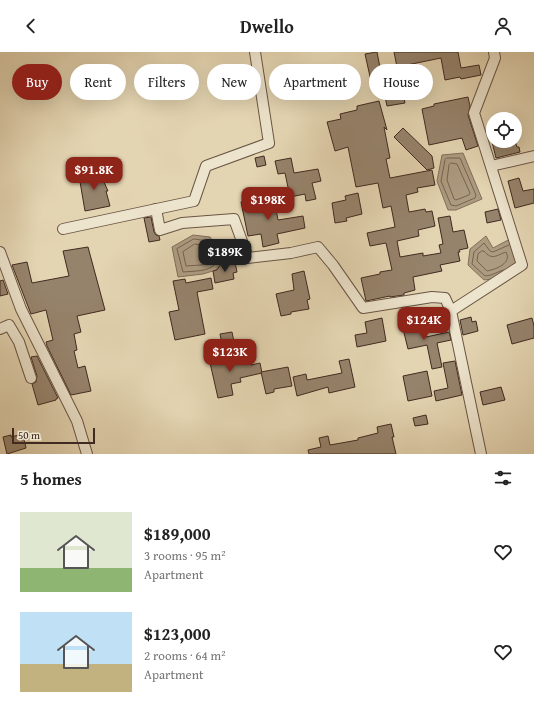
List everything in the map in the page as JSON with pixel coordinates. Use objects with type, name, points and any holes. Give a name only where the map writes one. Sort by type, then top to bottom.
[{"type":"street","points":[[63,229],[194,201],[206,166],[269,143],[255,52]]},
{"type":"street","points":[[451,312],[522,265],[474,113],[495,58],[494,52]]},
{"type":"street","points":[[491,166],[534,156]]},
{"type":"street","points":[[156,209],[160,230],[182,223],[234,219],[248,258],[291,253],[318,247],[350,287],[363,308],[432,296],[445,298],[451,312],[481,454]]},
{"type":"street","points":[[0,252],[21,309],[77,421],[87,454]]},
{"type":"street","points":[[0,329],[9,325],[19,342],[31,378]]},
{"type":"water","points":[[463,153],[482,199],[456,210],[448,210],[437,181],[442,155]]},
{"type":"water","points":[[193,235],[210,237],[215,244],[218,253],[218,266],[216,270],[203,274],[178,277],[172,247]]},
{"type":"water","points":[[486,236],[493,248],[512,238],[517,264],[492,279],[484,280],[468,265],[470,249]]},
{"type":"building","points":[[377,52],[379,64],[369,64],[369,72],[365,54]]},
{"type":"building","points":[[394,52],[458,52],[461,68],[479,65],[481,75],[461,79],[460,77],[445,80],[441,58],[412,64],[396,64]]},
{"type":"building","points":[[468,97],[470,106],[468,115],[478,146],[466,150],[462,138],[429,145],[422,109],[434,106],[434,104]]},
{"type":"building","points":[[386,100],[404,100],[405,103],[387,106]]},
{"type":"building","points":[[379,101],[387,130],[384,127],[390,158],[386,159],[390,178],[432,170],[435,185],[417,188],[418,192],[406,195],[409,212],[425,209],[426,212],[432,211],[435,226],[418,230],[419,236],[397,241],[400,257],[423,253],[423,256],[441,253],[439,245],[443,244],[438,218],[450,216],[453,232],[464,230],[468,248],[459,250],[460,261],[440,265],[442,271],[413,277],[415,290],[404,293],[404,295],[366,301],[361,278],[392,270],[386,243],[370,246],[367,233],[395,227],[391,206],[383,208],[378,183],[356,187],[348,147],[335,151],[327,122],[341,119],[340,114],[357,110],[357,106]]},
{"type":"building","points":[[403,128],[432,156],[434,168],[427,170],[394,137]]},
{"type":"building","points":[[494,148],[519,148],[520,152],[496,158]]},
{"type":"building","points":[[264,156],[266,165],[257,167],[255,158]]},
{"type":"building","points":[[291,158],[294,173],[318,169],[321,181],[312,183],[316,199],[306,201],[305,194],[290,197],[285,173],[278,174],[275,161]]},
{"type":"building","points":[[99,171],[108,191],[106,191],[110,206],[85,211],[79,176]]},
{"type":"building","points":[[519,178],[523,191],[534,189],[534,203],[515,208],[508,181]]},
{"type":"building","points":[[358,193],[362,214],[346,218],[347,221],[335,223],[332,203],[346,200],[345,196]]},
{"type":"building","points":[[264,197],[265,201],[274,199],[278,220],[303,216],[305,228],[277,234],[279,243],[263,247],[261,234],[248,236],[241,202]]},
{"type":"building","points":[[498,209],[501,220],[487,223],[485,212]]},
{"type":"building","points":[[151,217],[154,232],[159,236],[160,240],[149,242],[144,218]]},
{"type":"building","points":[[88,247],[105,310],[77,316],[81,332],[74,334],[77,350],[74,351],[78,368],[85,366],[91,391],[71,395],[47,346],[46,342],[53,340],[46,310],[31,314],[12,265],[27,262],[32,283],[69,276],[63,251]]},
{"type":"building","points":[[235,262],[237,272],[233,273],[234,279],[215,283],[213,271],[217,270],[220,265]]},
{"type":"building","points":[[304,271],[310,299],[307,300],[309,309],[291,312],[291,314],[281,316],[276,294],[294,290],[292,274]]},
{"type":"building","points":[[211,278],[213,289],[197,292],[205,334],[175,340],[169,312],[179,310],[173,281],[185,279],[186,283]]},
{"type":"building","points":[[3,280],[8,294],[0,296],[0,281]]},
{"type":"building","points":[[471,317],[472,322],[476,321],[478,331],[463,335],[460,320]]},
{"type":"building","points":[[382,318],[386,341],[357,347],[355,335],[367,333],[365,322]]},
{"type":"building","points":[[532,318],[534,338],[512,344],[507,325]]},
{"type":"building","points":[[414,319],[417,332],[424,331],[426,337],[449,332],[451,340],[437,343],[442,367],[432,369],[427,345],[408,349],[401,321]]},
{"type":"building","points":[[232,332],[234,342],[222,344],[220,334]]},
{"type":"building","points":[[224,351],[226,361],[236,358],[238,364],[250,361],[251,365],[260,363],[262,373],[240,378],[241,382],[231,384],[233,395],[218,398],[208,354]]},
{"type":"building","points":[[37,356],[58,398],[56,400],[38,405],[32,384],[36,382],[37,376],[31,357]]},
{"type":"building","points":[[349,359],[355,387],[329,393],[328,387],[297,396],[293,377],[306,374],[307,380],[342,373],[339,361]]},
{"type":"building","points":[[455,361],[462,395],[436,401],[434,391],[448,388],[443,363]]},
{"type":"building","points":[[288,367],[292,386],[274,389],[274,392],[266,394],[261,372]]},
{"type":"building","points":[[427,371],[432,396],[408,401],[403,376]]},
{"type":"building","points":[[501,387],[505,400],[483,405],[480,392]]},
{"type":"building","points":[[426,415],[428,424],[415,426],[413,418]]},
{"type":"building","points":[[391,424],[396,454],[309,454],[308,450],[321,447],[319,438],[328,436],[330,445],[358,440],[358,438],[378,433],[377,427]]},
{"type":"building","points":[[23,434],[26,448],[7,454],[3,437]]}]
